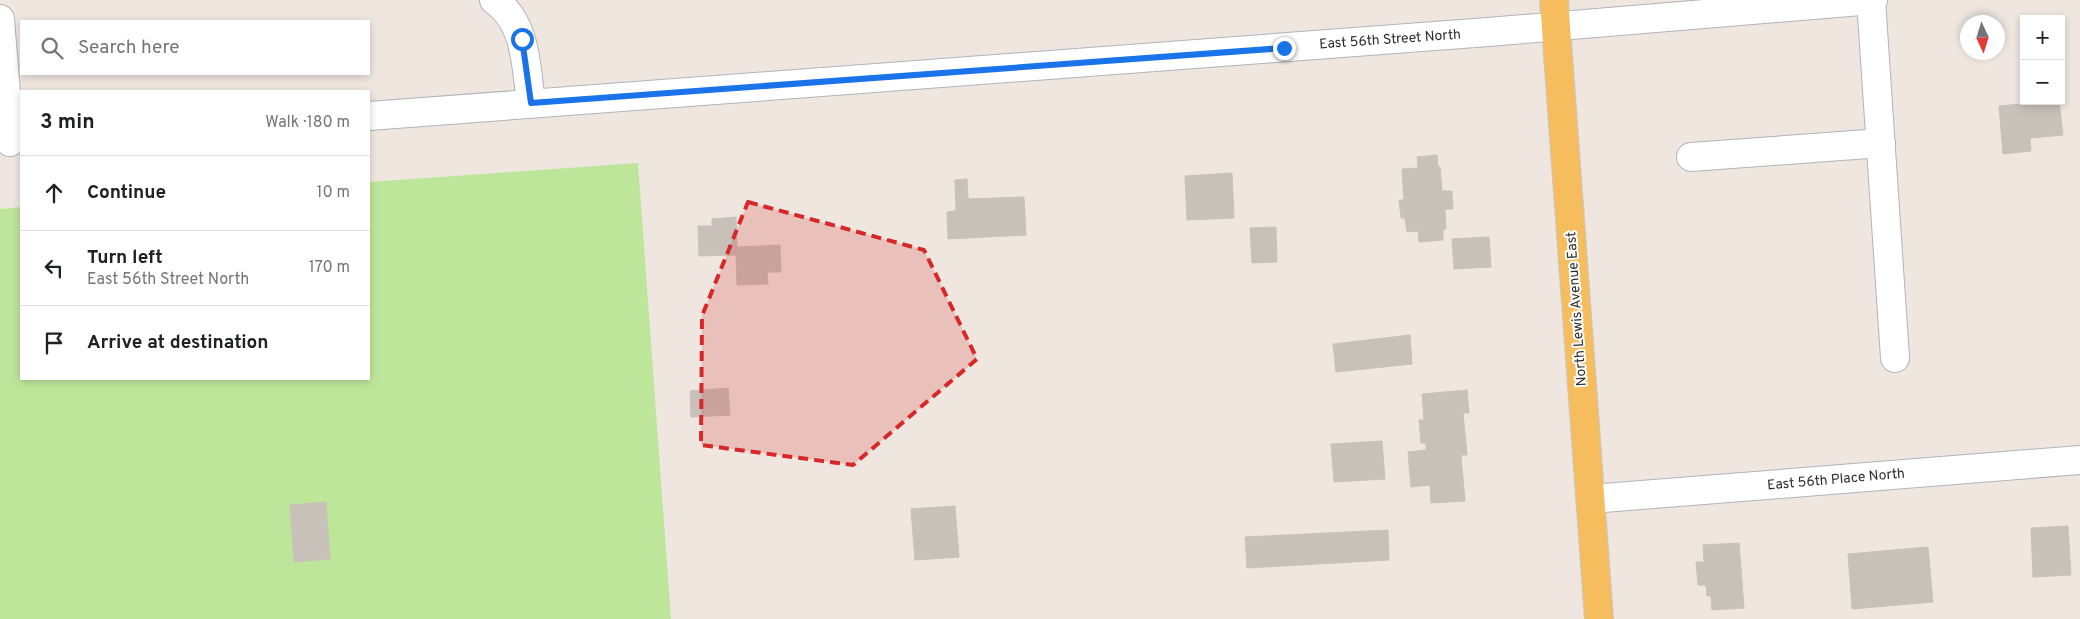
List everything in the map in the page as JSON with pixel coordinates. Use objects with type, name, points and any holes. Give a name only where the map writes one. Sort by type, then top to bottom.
[{"type":"main road","name":"North Lewis Avenue East","points":[[1554,0],[1600,619]]},
{"type":"street","points":[[494,0],[501,5],[521,34],[531,103]]},
{"type":"street","points":[[1872,0],[1895,358]]},
{"type":"street","name":"East 56th Street North","points":[[370,116],[1556,27],[1872,0]]},
{"type":"street","points":[[0,20],[10,142]]},
{"type":"street","points":[[1691,157],[1881,143]]},
{"type":"street","name":"East 56th Place North","points":[[1591,499],[2080,460]]},
{"type":"highlighted area","points":[[748,202],[924,250],[977,359],[853,465],[701,445],[702,316]]},
{"type":"green space","points":[[638,163],[671,619],[0,619],[0,209],[20,207],[20,380],[370,380],[370,182]]},
{"type":"building","points":[[2020,104],[2059,105],[2063,135],[2030,138],[2031,151],[2003,154],[1999,106]]},
{"type":"building","points":[[1437,155],[1442,191],[1452,191],[1453,209],[1445,209],[1446,229],[1443,229],[1443,240],[1419,242],[1418,231],[1407,232],[1405,218],[1401,218],[1399,200],[1404,200],[1402,169],[1418,168],[1417,157]]},
{"type":"building","points":[[1232,173],[1234,218],[1187,220],[1185,176]]},
{"type":"building","points":[[967,179],[968,199],[1024,197],[1026,235],[948,239],[947,212],[956,211],[955,180]]},
{"type":"building","points":[[736,217],[737,247],[780,245],[781,272],[767,272],[768,284],[737,285],[736,255],[699,256],[698,226],[712,226],[712,219]]},
{"type":"building","points":[[1276,227],[1277,262],[1252,263],[1250,228]]},
{"type":"building","points":[[1489,237],[1491,267],[1454,269],[1452,239]]},
{"type":"building","points":[[1410,335],[1412,364],[1336,372],[1333,344]]},
{"type":"building","points":[[728,388],[730,415],[691,417],[690,391]]},
{"type":"building","points":[[1467,390],[1469,413],[1463,413],[1467,455],[1461,455],[1465,501],[1431,503],[1430,485],[1411,487],[1408,452],[1426,450],[1426,443],[1421,443],[1419,420],[1424,420],[1422,394]]},
{"type":"building","points":[[1382,441],[1385,479],[1334,482],[1331,444]]},
{"type":"building","points":[[326,502],[330,559],[294,562],[290,505]]},
{"type":"building","points":[[955,506],[959,557],[915,560],[911,509]]},
{"type":"building","points":[[2068,526],[2071,575],[2033,577],[2031,528]]},
{"type":"building","points":[[1388,530],[1389,560],[1247,568],[1245,537]]},
{"type":"building","points":[[1739,543],[1744,608],[1712,610],[1711,596],[1707,596],[1706,585],[1698,585],[1696,562],[1704,562],[1703,545]]},
{"type":"building","points":[[1928,547],[1933,602],[1852,609],[1848,554]]},
{"type":"route","points":[[522,39],[531,103],[1284,48]]}]
